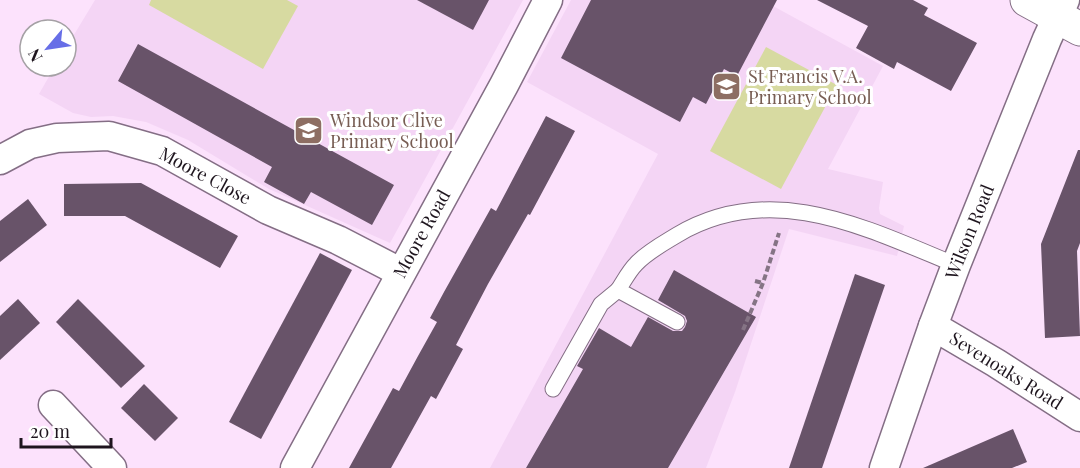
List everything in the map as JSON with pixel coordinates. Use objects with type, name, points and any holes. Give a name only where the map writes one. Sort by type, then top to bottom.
[{"type":"street","name":"Moore Road","points":[[295,468],[548,0]]},
{"type":"street","points":[[1027,0],[1067,15]]},
{"type":"street","name":"Wilson Road","points":[[884,468],[956,265],[1067,15]]},
{"type":"street","name":"Moore Close","points":[[0,160],[30,144],[57,138],[108,136],[162,152],[268,210],[338,240],[400,272]]},
{"type":"street","name":"Sevenoaks Road","points":[[933,326],[1080,417]]},
{"type":"street","points":[[53,405],[112,468]]},
{"type":"lane","points":[[553,388],[601,304],[618,290],[636,263],[697,223],[732,212],[784,208],[858,225],[956,265]]},
{"type":"lane","points":[[618,290],[677,322]]},
{"type":"path","points":[[742,330],[763,283],[777,241],[784,208]]},
{"type":"path","points":[[755,281],[763,283]]},
{"type":"shaded area","name":"Windsor Clive Primary School","points":[[95,0],[523,0],[390,243],[269,189],[188,140],[146,122],[113,116],[91,117],[73,113],[39,94],[48,78],[78,78],[78,28]]},
{"type":"shaded area","points":[[571,0],[762,0],[883,66],[828,169],[883,182],[880,214],[904,226],[897,256],[789,229],[735,392],[706,468],[490,468],[658,154],[527,82]]},
{"type":"green space","points":[[151,0],[287,0],[298,6],[263,69],[149,5]]},
{"type":"green space","points":[[766,47],[837,85],[781,189],[710,151]]},
{"type":"building","points":[[417,0],[489,0],[473,30]]},
{"type":"building","points":[[591,0],[777,0],[737,76],[724,69],[706,104],[693,97],[680,122],[561,58]]},
{"type":"building","points":[[817,0],[913,0],[928,8],[924,15],[977,43],[951,91],[897,62],[894,69],[856,48],[868,26]]},
{"type":"building","points":[[138,44],[394,185],[372,225],[311,192],[304,204],[264,182],[272,167],[118,81]]},
{"type":"building","points":[[546,116],[575,131],[456,345],[463,349],[436,399],[431,396],[391,468],[349,468],[393,388],[399,391],[437,322],[430,318],[491,208],[496,211]]},
{"type":"building","points":[[1078,150],[1080,150],[1080,243],[1077,251],[1080,336],[1045,338],[1041,244]]},
{"type":"building","points":[[141,183],[238,236],[220,268],[125,216],[64,216],[64,184]]},
{"type":"building","points":[[28,199],[47,225],[0,262],[0,221]]},
{"type":"building","points":[[320,253],[352,270],[261,439],[229,422]]},
{"type":"building","points":[[674,270],[756,317],[668,468],[526,468],[583,369],[577,366],[599,328],[631,347],[648,317],[673,331],[682,331],[685,327],[687,321],[685,316],[658,300]]},
{"type":"building","points":[[855,274],[885,285],[822,468],[789,468]]},
{"type":"building","points":[[18,299],[40,323],[0,360],[0,316]]},
{"type":"building","points":[[78,299],[145,366],[121,388],[56,322]]},
{"type":"building","points":[[144,384],[178,418],[155,441],[121,408]]},
{"type":"building","points":[[1013,429],[1027,462],[1012,468],[923,468]]},
{"type":"place","name":"St Francis V.A. Primary School","points":[[727,87]]},
{"type":"place","name":"Windsor Clive Primary School","points":[[309,131]]}]
